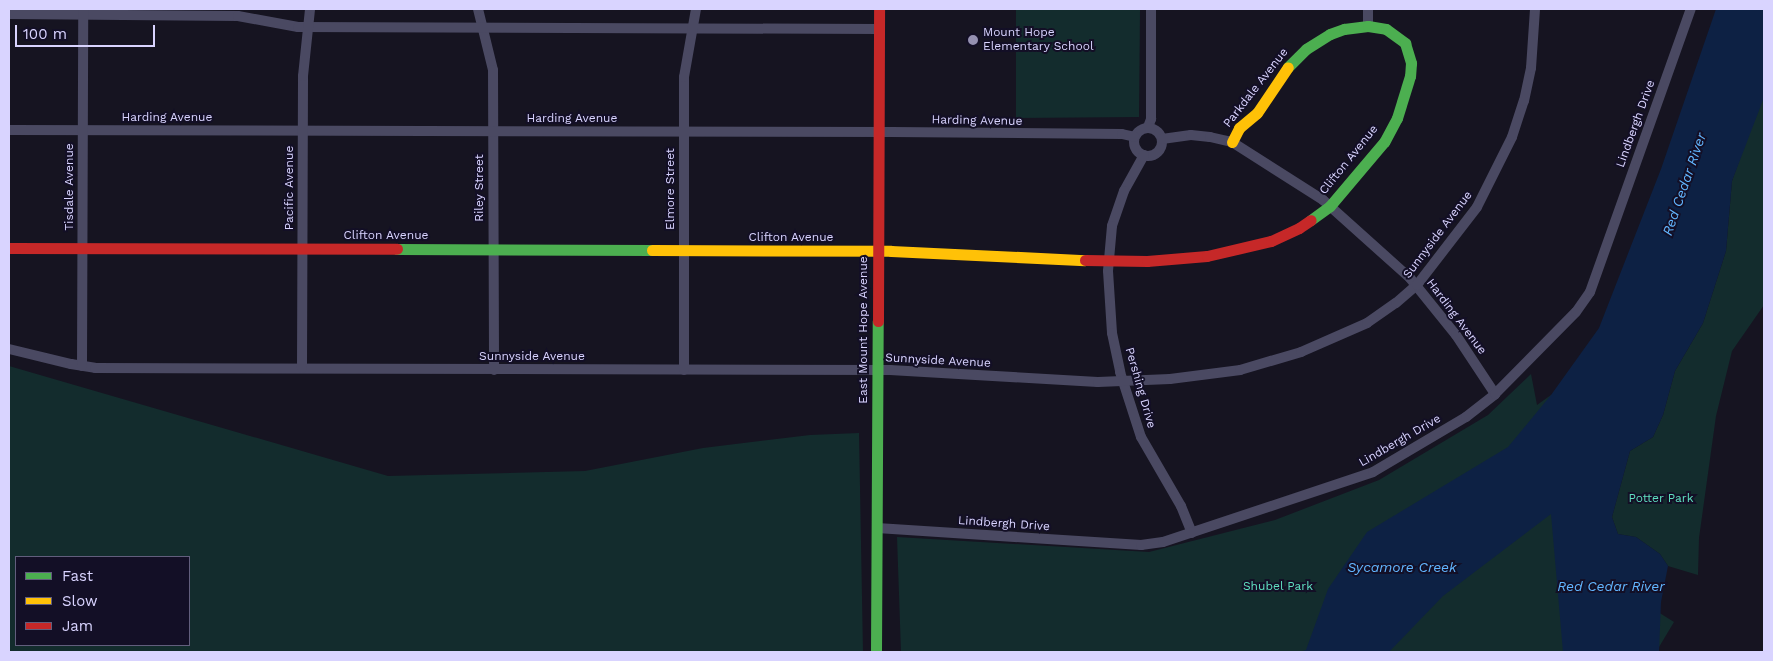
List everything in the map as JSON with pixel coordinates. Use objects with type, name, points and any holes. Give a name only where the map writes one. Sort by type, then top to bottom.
[{"type":"street","name":"Pacific Avenue","points":[[302,368],[302,76],[310,9]]},
{"type":"street","name":"Riley Street","points":[[478,9],[493,70],[494,370]]},
{"type":"street","name":"Elmore Street","points":[[684,370],[684,77],[696,9]]},
{"type":"street","name":"East Mount Hope Avenue","points":[[876,652],[879,9]]},
{"type":"street","points":[[1148,127],[1151,119],[1151,9]]},
{"type":"street","points":[[1368,9],[1368,26]]},
{"type":"street","name":"Sunnyside Avenue","points":[[9,349],[82,366],[878,371],[1123,382],[1211,374],[1270,363],[1302,352],[1367,323],[1396,303],[1417,285],[1477,207],[1512,137],[1524,101],[1530,68],[1535,9]]},
{"type":"street","name":"Lindbergh Drive","points":[[877,528],[1141,545],[1163,542],[1373,472],[1466,417],[1495,394],[1576,312],[1590,292],[1691,9]]},
{"type":"street","name":"Tisdale Avenue","points":[[82,366],[83,12]]},
{"type":"street","points":[[9,14],[195,12],[256,18],[298,27],[879,29]]},
{"type":"street","name":"Parkdale Avenue","points":[[1232,142],[1239,128],[1257,113],[1287,68],[1306,49],[1344,29],[1368,26]]},
{"type":"street","name":"Clifton Avenue","points":[[9,248],[878,251],[1108,260],[1177,259],[1236,251],[1271,241],[1299,228],[1330,206],[1384,142],[1397,118],[1410,76],[1411,63],[1405,43],[1386,30],[1368,26]]},
{"type":"street","points":[[1148,127],[1159,132],[1162,139],[1158,152],[1144,155],[1135,146],[1135,137],[1140,130],[1148,127]]},
{"type":"street","name":"Harding Avenue","points":[[9,130],[1122,134],[1135,137]]},
{"type":"street","name":"Harding Avenue","points":[[1162,139],[1191,135],[1232,142],[1330,206],[1417,285],[1456,335],[1495,394]]},
{"type":"street","name":"Pershing Drive","points":[[1144,155],[1124,191],[1112,226],[1108,260],[1112,333],[1123,382],[1141,437],[1180,506],[1192,533]]},
{"type":"green space","points":[[1016,9],[1140,9],[1139,117],[1016,118]]},
{"type":"green space","name":"Potter Park","points":[[1764,91],[1764,305],[1732,351],[1716,416],[1699,538],[1698,575],[1668,566],[1660,554],[1636,537],[1618,534],[1612,517],[1630,451],[1653,437],[1663,415],[1675,371],[1703,323],[1726,251],[1732,181]]},
{"type":"green space","points":[[9,366],[388,476],[585,471],[703,448],[810,435],[859,433],[863,652],[9,652]]},
{"type":"green space","name":"Shubel Park","points":[[1531,374],[1537,405],[1551,395],[1647,605],[1674,622],[1656,652],[901,652],[897,537],[1149,552],[1275,520],[1379,480],[1488,415]]},
{"type":"water","name":"Red Cedar River","points":[[1716,9],[1764,9],[1763,100],[1732,181],[1726,251],[1703,323],[1675,371],[1663,415],[1653,437],[1630,451],[1612,517],[1618,534],[1636,537],[1660,554],[1668,566],[1661,602],[1659,652],[1563,652],[1551,514],[1443,596],[1389,652],[1299,652],[1306,650],[1328,589],[1367,532],[1508,447],[1551,395],[1599,328],[1661,169]]},
{"type":"traffic: fast","points":[[1288,67],[1306,49],[1330,34],[1344,29],[1368,26],[1386,29],[1405,43],[1411,63],[1410,76],[1397,118],[1384,142],[1330,206],[1311,220]]},
{"type":"traffic: fast","points":[[397,249],[652,250]]},
{"type":"traffic: fast","points":[[876,652],[878,321]]},
{"type":"traffic: slow","points":[[1232,142],[1239,128],[1257,113],[1288,67]]},
{"type":"traffic: slow","points":[[652,250],[891,251],[1085,260]]},
{"type":"traffic: jam","points":[[878,321],[879,9]]},
{"type":"traffic: jam","points":[[1085,260],[1147,261],[1207,256],[1271,241],[1299,228],[1311,220]]},
{"type":"traffic: jam","points":[[9,248],[397,249]]},
{"type":"place","name":"Mount Hope Elementary School","points":[[973,40]]},
{"type":"water label","name":"Sycamore Creek","points":[[1402,567]]}]
